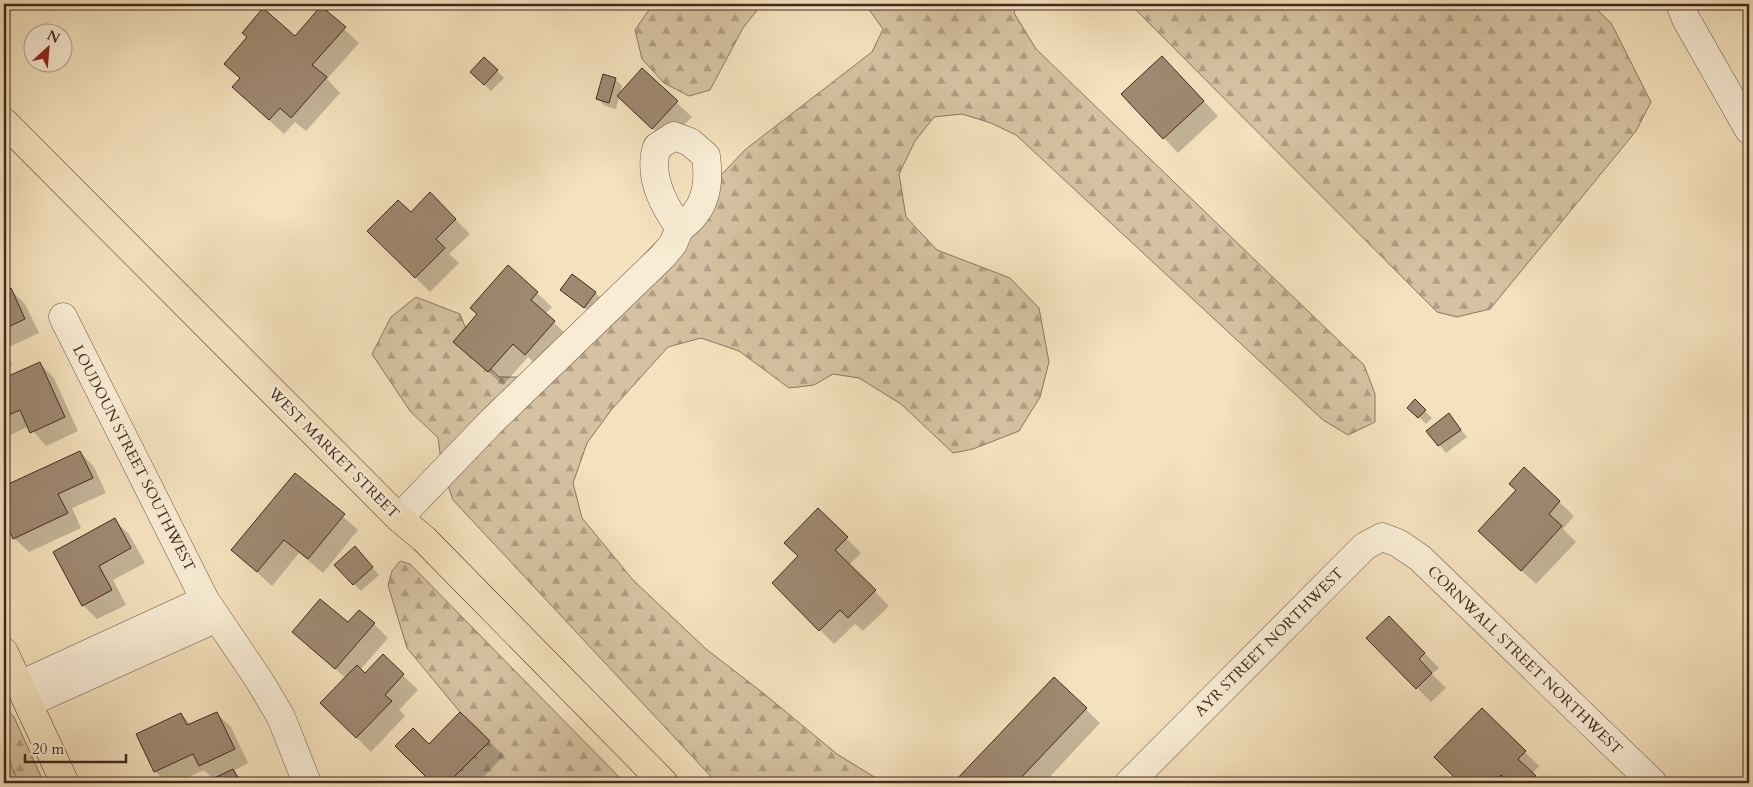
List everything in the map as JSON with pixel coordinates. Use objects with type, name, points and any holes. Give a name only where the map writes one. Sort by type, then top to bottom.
[{"type":"main road","name":"WEST MARKET STREET","points":[[4,122],[399,518],[424,539],[664,783]]},
{"type":"main road","points":[[4,652],[65,783]]},
{"type":"street","points":[[1680,4],[1686,19],[1749,130]]},
{"type":"street","points":[[399,518],[491,422],[662,257],[673,244],[680,228]]},
{"type":"street","name":"LOUDOUN STREET SOUTHWEST","points":[[63,317],[211,609],[259,680],[281,717],[307,783]]},
{"type":"street","name":"AYR STREET NORTHWEST","points":[[1129,783],[1365,546],[1382,537],[1398,543],[1420,558]]},
{"type":"street","name":"CORNWALL STREET NORTHWEST","points":[[1420,558],[1653,783]]},
{"type":"street","points":[[24,694],[211,609]]},
{"type":"green space","points":[[653,4],[762,4],[743,28],[710,90],[689,96],[664,83],[642,59],[635,30]]},
{"type":"green space","points":[[865,4],[1016,4],[1014,13],[1036,49],[1364,365],[1375,394],[1375,422],[1348,435],[1323,420],[1016,135],[991,123],[962,114],[934,117],[915,141],[899,174],[906,217],[937,250],[1010,278],[1039,308],[1049,362],[1040,397],[1019,431],[973,449],[953,453],[901,404],[859,378],[833,374],[814,385],[789,388],[739,351],[701,338],[668,347],[612,409],[587,443],[573,483],[582,518],[633,580],[706,649],[837,754],[884,783],[717,783],[453,500],[442,468],[438,438],[410,411],[372,354],[391,317],[416,297],[460,314],[475,352],[499,377],[526,377],[746,149],[872,52],[883,29]]},
{"type":"green space","points":[[1130,4],[1591,4],[1611,23],[1651,102],[1636,131],[1490,309],[1457,317],[1437,312]]},
{"type":"green space","points":[[400,561],[410,564],[625,783],[448,783],[490,741],[460,712],[407,648],[388,585],[392,571]]},
{"type":"green space","points":[[4,706],[14,717],[44,783],[19,783],[4,749]]},
{"type":"green space","points":[[4,711],[37,783],[4,783]]},
{"type":"building","points":[[321,6],[346,27],[312,65],[327,77],[291,118],[280,108],[269,120],[232,87],[240,78],[224,64],[247,37],[242,33],[263,8],[295,36]]},
{"type":"building","points":[[1162,56],[1204,101],[1163,139],[1121,94]]},
{"type":"building","points":[[484,57],[498,70],[484,85],[470,72]]},
{"type":"building","points":[[642,68],[678,101],[652,129],[617,96]]},
{"type":"building","points":[[603,74],[616,78],[609,103],[596,99]]},
{"type":"building","points":[[430,192],[456,219],[436,239],[445,248],[415,278],[367,231],[398,200],[411,212]]},
{"type":"building","points":[[508,265],[538,292],[531,300],[555,321],[525,355],[513,344],[488,372],[453,342],[477,314],[470,308]]},
{"type":"building","points":[[572,274],[596,292],[584,308],[560,290]]},
{"type":"building","points":[[11,288],[25,319],[4,329],[4,291]]},
{"type":"building","points":[[40,362],[65,417],[30,433],[20,410],[4,417],[4,378]]},
{"type":"building","points":[[1415,399],[1426,410],[1418,418],[1407,408]]},
{"type":"building","points":[[1449,413],[1461,430],[1438,446],[1426,431]]},
{"type":"building","points":[[80,451],[93,478],[58,494],[68,513],[13,539],[4,518],[4,486]]},
{"type":"building","points":[[1524,467],[1560,501],[1549,514],[1562,526],[1521,571],[1478,531],[1516,490],[1509,484]]},
{"type":"building","points":[[295,473],[345,514],[308,559],[284,540],[257,572],[231,550]]},
{"type":"building","points":[[818,508],[848,537],[835,550],[876,590],[848,618],[840,610],[819,631],[772,583],[798,556],[784,543]]},
{"type":"building","points":[[115,518],[131,548],[99,566],[112,590],[82,606],[53,552]]},
{"type":"building","points":[[355,546],[373,567],[353,585],[334,565]]},
{"type":"building","points":[[320,599],[348,622],[359,610],[375,623],[335,669],[292,632]]},
{"type":"building","points":[[1389,616],[1425,653],[1419,659],[1432,673],[1416,689],[1366,638]]},
{"type":"building","points":[[383,654],[404,674],[385,695],[392,701],[356,738],[320,703],[357,665],[365,673]]},
{"type":"building","points":[[1054,677],[1087,708],[1016,783],[953,783]]},
{"type":"building","points":[[1482,708],[1526,751],[1518,759],[1536,776],[1529,783],[1510,783],[1501,775],[1493,783],[1489,780],[1486,783],[1460,783],[1434,757]]},
{"type":"building","points":[[217,712],[235,749],[199,766],[193,754],[154,772],[136,734],[181,713],[187,725]]},
{"type":"building","points":[[460,712],[490,741],[448,783],[432,783],[395,746],[413,728],[429,744]]},
{"type":"building","points":[[233,769],[241,783],[204,783]]}]
